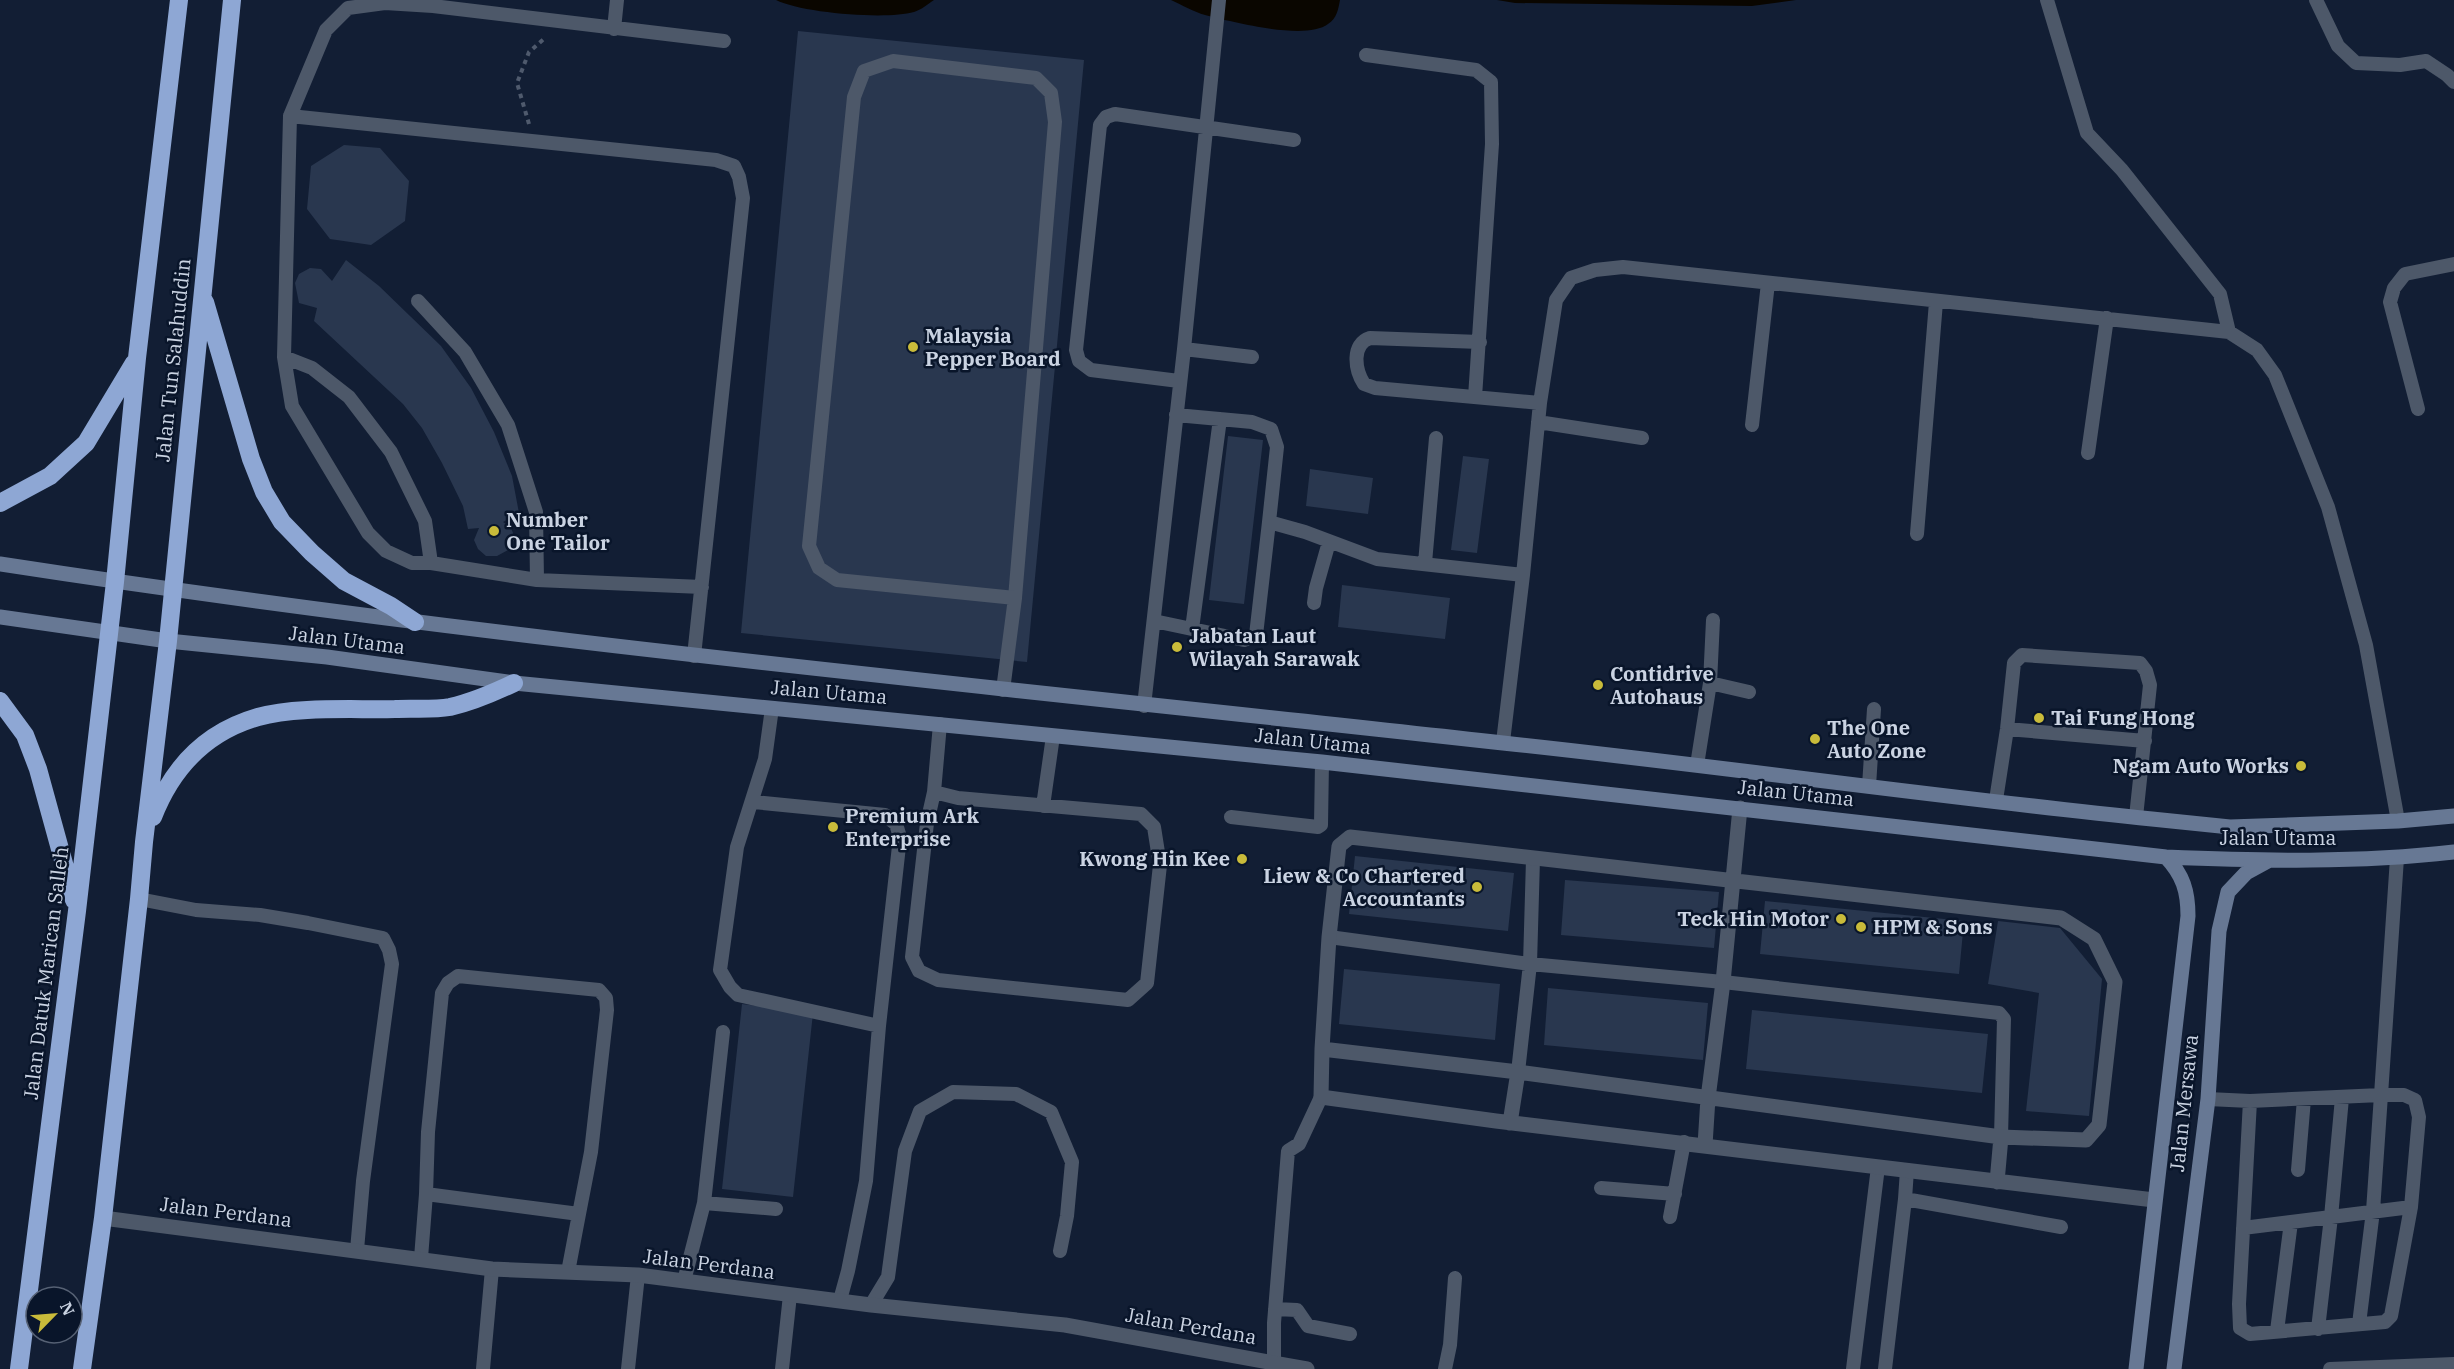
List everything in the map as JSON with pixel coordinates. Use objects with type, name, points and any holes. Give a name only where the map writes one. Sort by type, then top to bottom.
[{"type":"highway","name":"Jalan Tun Salahuddin","points":[[115,582],[137,358],[179,0]]},
{"type":"highway","name":"Jalan Tun Salahuddin","points":[[173,591],[232,0]]},
{"type":"highway","points":[[203,295],[251,459],[264,492],[282,522],[344,581],[392,606],[415,622]]},
{"type":"highway","points":[[0,503],[50,476],[86,443],[137,358]]},
{"type":"highway","name":"Jalan Datuk Marican Salleh","points":[[19,1369],[77,911],[115,582]]},
{"type":"highway","points":[[82,1369],[103,1218],[173,591]]},
{"type":"highway","points":[[144,842],[159,803],[176,771],[194,752],[236,726],[258,717],[285,712],[448,707],[484,697],[514,683]]},
{"type":"highway","points":[[0,701],[25,735],[38,768],[77,911]]},
{"type":"main road","name":"Jalan Utama","points":[[0,564],[173,591],[694,656],[1144,706],[1503,742],[2230,827],[2398,821],[2454,816]]},
{"type":"main road","name":"Jalan Utama","points":[[0,617],[168,641],[327,657],[514,683],[1322,762],[2166,857],[2268,861],[2397,858],[2454,852]]},
{"type":"main road","name":"Jalan Mersawa","points":[[2136,1369],[2188,916],[2188,893],[2178,870],[2166,857]]},
{"type":"main road","name":"Jalan Mersawa","points":[[2174,1369],[2208,1099],[2219,931],[2228,892],[2246,873],[2268,861]]},
{"type":"street","points":[[1705,1145],[1708,1098],[1723,982],[1740,808]]},
{"type":"street","points":[[1322,1049],[1518,1072],[2001,1137],[2086,1140],[2099,1125],[2115,982],[2094,939],[2061,918],[1350,837],[1339,846],[1329,937],[1322,1049],[1321,1097],[1510,1123],[2154,1200]]},
{"type":"street","points":[[1510,1123],[1518,1072]]},
{"type":"street","points":[[1997,1182],[2001,1137]]},
{"type":"street","name":"Jalan Perdana","points":[[103,1218],[492,1269],[638,1275],[871,1305],[1065,1325],[1307,1369]]},
{"type":"lane","points":[[614,29],[617,0]]},
{"type":"lane","points":[[1144,706],[1184,349],[1218,0]]},
{"type":"lane","points":[[2047,0],[2087,133],[2122,171],[2220,294],[2229,332]]},
{"type":"lane","points":[[2316,0],[2338,46],[2356,63],[2400,65],[2426,61],[2454,82]]},
{"type":"lane","points":[[702,587],[537,580],[431,563],[412,563],[386,551],[368,533],[292,406],[284,357],[290,116],[326,30],[348,8],[385,3],[433,3],[614,29],[724,41]]},
{"type":"lane","points":[[1366,55],[1476,70],[1491,82],[1492,144],[1480,342],[1474,397]]},
{"type":"lane","points":[[1003,690],[1015,598],[1055,122],[1051,93],[1036,78],[893,61],[864,71],[854,97],[809,546],[819,568],[837,580],[1015,598]]},
{"type":"lane","points":[[1179,381],[1090,370],[1079,361],[1076,350],[1100,125],[1106,117],[1116,114],[1294,140]]},
{"type":"lane","points":[[290,116],[716,160],[734,166],[739,177],[743,198],[694,656]]},
{"type":"lane","points":[[2418,409],[2390,302],[2394,288],[2404,274],[2454,264]]},
{"type":"lane","points":[[1503,742],[1540,403],[1556,300],[1571,278],[1595,270],[1623,267],[2229,332],[2257,350],[2275,375],[2328,507],[2366,645],[2398,821]]},
{"type":"lane","points":[[1752,425],[1768,283]]},
{"type":"lane","points":[[418,301],[465,352],[508,425],[536,513],[537,580]]},
{"type":"lane","points":[[1917,534],[1936,302]]},
{"type":"lane","points":[[2088,453],[2107,318]]},
{"type":"lane","points":[[1480,342],[1370,338],[1363,340],[1359,345],[1357,372],[1364,384],[1375,388],[1540,403]]},
{"type":"lane","points":[[1184,349],[1252,357]]},
{"type":"lane","points":[[284,357],[312,368],[349,397],[391,452],[425,521],[431,563]]},
{"type":"lane","points":[[1154,621],[1244,640],[1256,635],[1269,522],[1277,447],[1271,429],[1252,422],[1176,415]]},
{"type":"lane","points":[[1192,629],[1220,419]]},
{"type":"lane","points":[[1538,422],[1642,438]]},
{"type":"lane","points":[[1425,563],[1436,438]]},
{"type":"lane","points":[[1269,522],[1305,532],[1377,559],[1523,574]]},
{"type":"lane","points":[[1314,603],[1329,542]]},
{"type":"lane","points":[[1697,765],[1710,683],[1713,620]]},
{"type":"lane","points":[[1995,800],[2007,729],[2014,663],[2022,654],[2140,663],[2146,671],[2150,685],[2136,817]]},
{"type":"lane","points":[[1710,683],[1749,692]]},
{"type":"lane","points":[[772,708],[765,759],[737,847],[720,970],[730,987],[738,995],[879,1026]]},
{"type":"lane","points":[[1869,786],[1874,709]]},
{"type":"lane","points":[[934,792],[958,798],[1141,814],[1154,827],[1160,865],[1147,983],[1128,1000],[938,980],[919,971],[912,957],[927,823],[934,792],[940,724]]},
{"type":"lane","points":[[2007,729],[2145,741]]},
{"type":"lane","points":[[1043,806],[1053,736]]},
{"type":"lane","points":[[1231,817],[1318,827],[1321,825],[1322,762]]},
{"type":"lane","points":[[753,802],[885,814],[896,824],[900,837],[879,1026],[866,1181],[840,1300]]},
{"type":"lane","points":[[2359,1324],[2373,1211],[2397,858]]},
{"type":"lane","points":[[1518,1072],[1530,964],[1533,859]]},
{"type":"lane","points":[[140,898],[196,910],[260,915],[382,938],[389,950],[392,964],[363,1181],[357,1250]]},
{"type":"lane","points":[[1329,937],[1530,964],[1723,982],[1999,1013],[2004,1019],[2001,1137]]},
{"type":"lane","points":[[420,1258],[426,1194],[428,1132],[442,993],[448,983],[458,976],[599,990],[606,998],[607,1010],[591,1152],[568,1272]]},
{"type":"lane","points":[[684,1281],[704,1203],[723,1032]]},
{"type":"lane","points":[[871,1305],[888,1277],[905,1150],[920,1112],[953,1092],[1016,1094],[1051,1112],[1072,1162],[1067,1216],[1060,1251]]},
{"type":"lane","points":[[2208,1099],[2250,1101],[2404,1095],[2415,1100],[2419,1117],[2411,1207],[2391,1316],[2385,1322],[2250,1334],[2240,1328],[2250,1101]]},
{"type":"lane","points":[[1274,1362],[1275,1309],[1288,1151],[1299,1144],[1321,1097]]},
{"type":"lane","points":[[2318,1329],[2342,1098]]},
{"type":"lane","points":[[2298,1170],[2304,1099]]},
{"type":"lane","points":[[1671,1217],[1684,1142]]},
{"type":"lane","points":[[1853,1369],[1878,1167]]},
{"type":"lane","points":[[1885,1369],[1907,1170]]},
{"type":"lane","points":[[1600,1188],[1675,1194]]},
{"type":"lane","points":[[426,1194],[579,1214]]},
{"type":"lane","points":[[1905,1199],[2061,1227]]},
{"type":"lane","points":[[704,1203],[776,1209]]},
{"type":"lane","points":[[2243,1228],[2411,1207]]},
{"type":"lane","points":[[2277,1331],[2291,1222]]},
{"type":"lane","points":[[483,1369],[492,1269]]},
{"type":"lane","points":[[628,1369],[638,1275]]},
{"type":"lane","points":[[1444,1369],[1450,1345],[1455,1278]]},
{"type":"lane","points":[[782,1369],[790,1295]]},
{"type":"lane","points":[[1275,1309],[1297,1310],[1308,1326],[1350,1334]]},
{"type":"lane","points":[[2330,1369],[2454,1364]]},
{"type":"path","points":[[534,142],[517,83],[529,52],[562,22]]},
{"type":"shaded area","points":[[776,0],[934,0],[914,12],[865,15],[824,12],[788,5]]},
{"type":"shaded area","points":[[1171,0],[1340,0],[1337,14],[1331,22],[1318,29],[1303,31],[1233,22],[1201,14]]},
{"type":"shaded area","points":[[1497,0],[1796,0],[1752,6],[1515,3]]},
{"type":"building","name":"Malaysia Pepper Board","points":[[798,31],[1084,60],[1027,662],[741,633]]},
{"type":"building","points":[[344,145],[380,148],[409,181],[405,221],[371,245],[330,239],[307,209],[311,166]]},
{"type":"building","points":[[346,260],[379,286],[441,346],[471,388],[494,432],[512,476],[519,513],[503,522],[511,528],[515,538],[508,550],[497,556],[486,556],[478,549],[474,540],[479,528],[468,529],[463,506],[422,428],[403,404],[314,321],[317,308],[299,303],[295,283],[299,274],[310,268],[321,269],[332,281]]},
{"type":"building","points":[[1228,436],[1263,440],[1244,604],[1209,600]]},
{"type":"building","points":[[1463,456],[1489,459],[1477,553],[1451,550]]},
{"type":"building","points":[[1310,469],[1373,478],[1368,514],[1306,506]]},
{"type":"building","points":[[1342,585],[1450,598],[1445,639],[1338,627]]},
{"type":"building","points":[[1355,856],[1514,873],[1508,931],[1349,914]]},
{"type":"building","points":[[1565,880],[1719,892],[1714,948],[1561,935]]},
{"type":"building","points":[[1765,901],[1964,921],[1959,974],[1760,954]]},
{"type":"building","points":[[1998,921],[2060,928],[2102,979],[2089,1116],[2026,1111],[2039,993],[1988,984]]},
{"type":"building","points":[[1344,969],[1500,984],[1495,1040],[1339,1024]]},
{"type":"building","points":[[1548,988],[1708,1003],[1703,1060],[1544,1045]]},
{"type":"building","points":[[742,1004],[813,1013],[793,1197],[722,1189]]},
{"type":"building","points":[[1752,1010],[1988,1034],[1982,1093],[1746,1069]]},
{"type":"place","name":"Malaysia Pepper Board","points":[[913,347]]},
{"type":"place","name":"Number One Tailor","points":[[494,531]]},
{"type":"place","name":"Jabatan Laut Wilayah Sarawak","points":[[1177,647]]},
{"type":"place","name":"Contidrive Autohaus","points":[[1598,685]]},
{"type":"place","name":"Tai Fung Hong","points":[[2039,718]]},
{"type":"place","name":"The One Auto Zone","points":[[1815,739]]},
{"type":"place","name":"Ngam Auto Works","points":[[2301,766]]},
{"type":"place","name":"Premium Ark Enterprise","points":[[833,827]]},
{"type":"place","name":"Kwong Hin Kee","points":[[1242,859]]},
{"type":"place","name":"Liew & Co Chartered Accountants","points":[[1477,887]]},
{"type":"place","name":"Teck Hin Motor","points":[[1841,919]]},
{"type":"place","name":"HPM & Sons","points":[[1861,927]]}]
